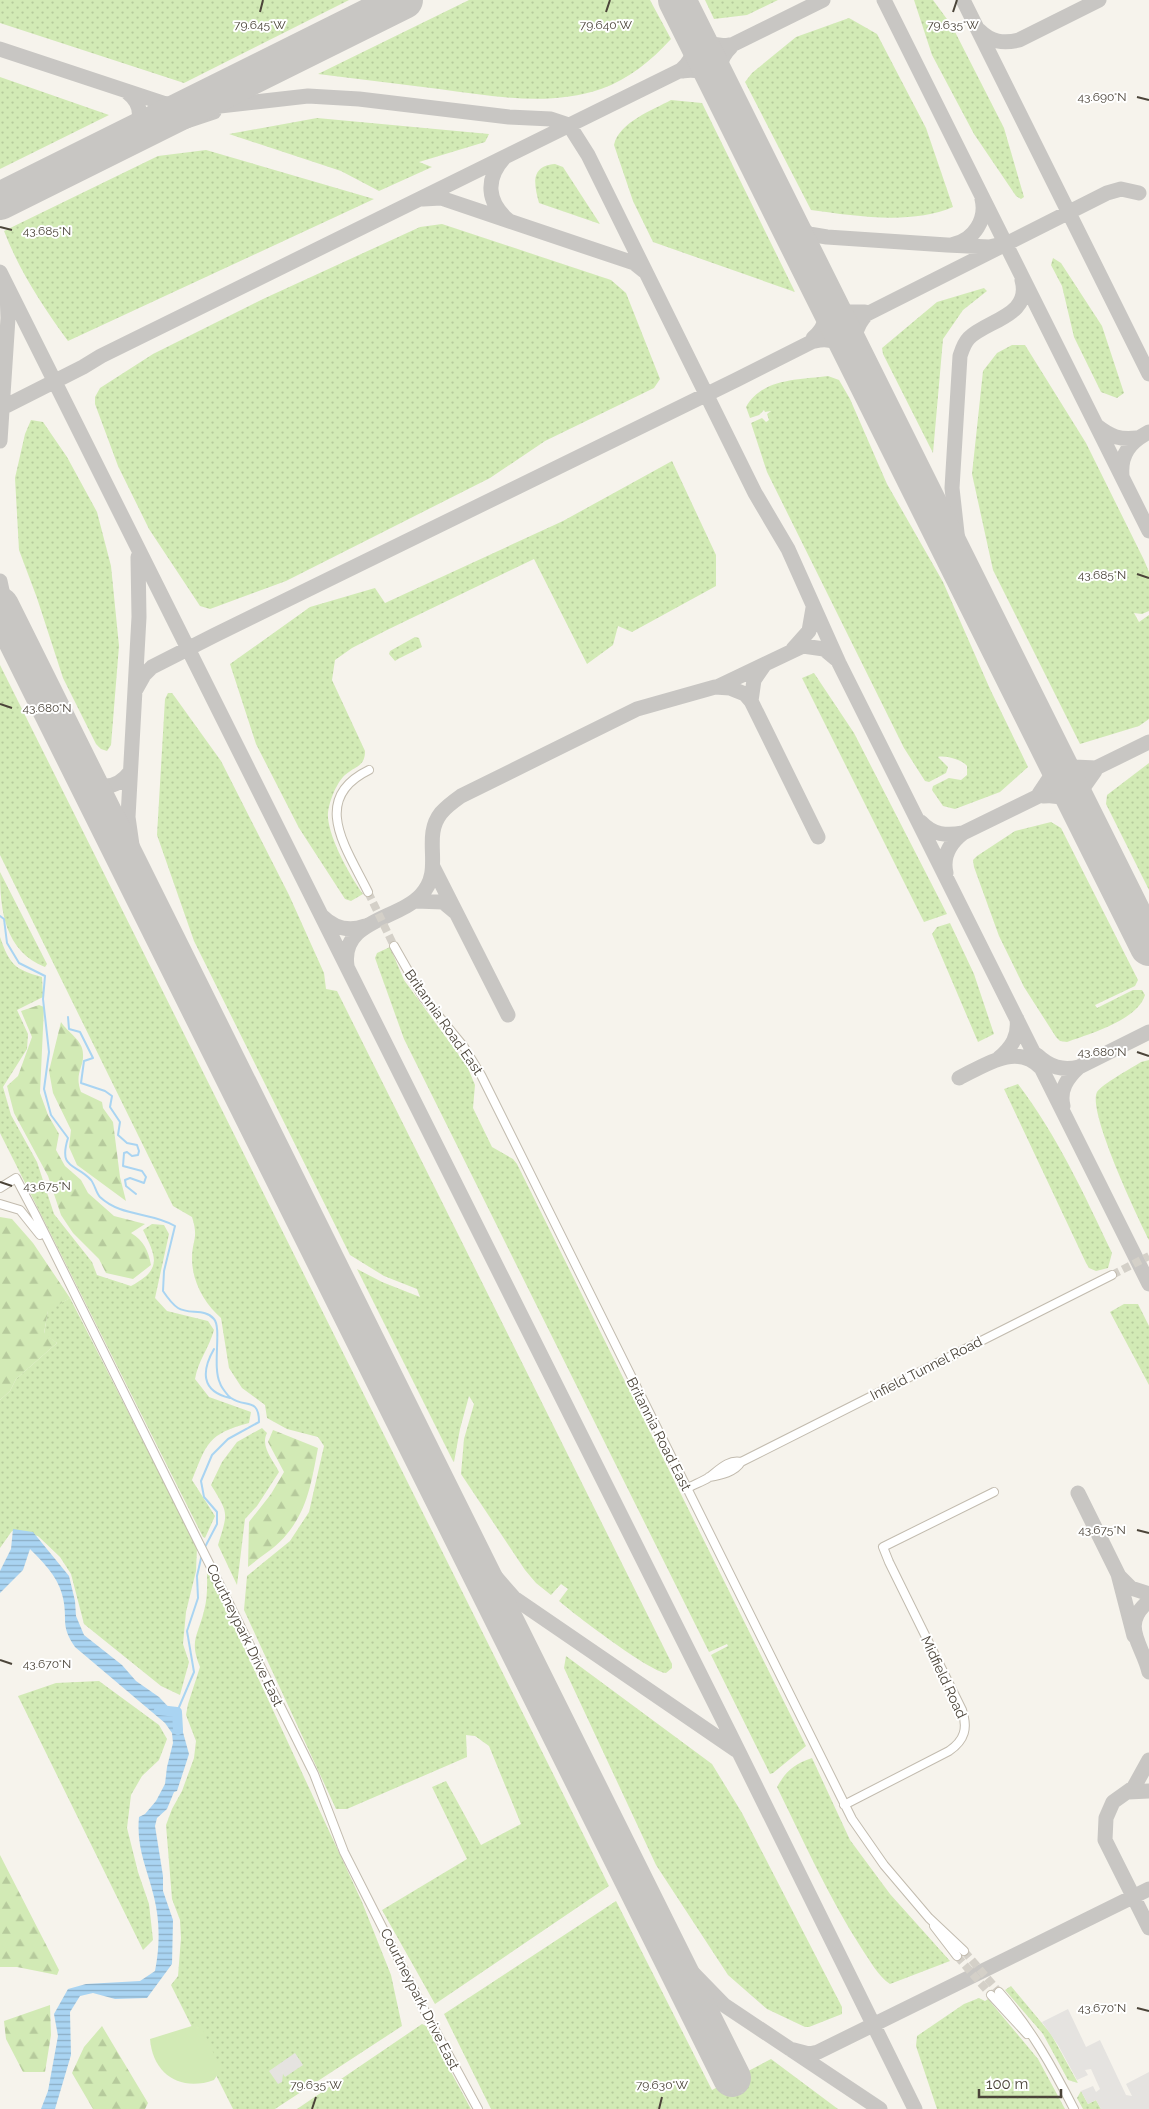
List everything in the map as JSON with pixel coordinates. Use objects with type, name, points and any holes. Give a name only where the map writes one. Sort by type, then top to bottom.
[{"type":"street","points":[[368,892],[338,832],[336,820],[340,794],[348,783],[369,770]]},
{"type":"street","name":"Britannia Road East","points":[[394,946],[419,991],[464,1047],[481,1075],[844,1805],[869,1847],[929,1918],[956,1956]]},
{"type":"street","name":"Courtneypark Drive East","points":[[0,1188],[16,1178],[324,1794],[344,1852],[423,2009],[478,2109]]},
{"type":"street","points":[[0,1204],[20,1210],[52,1250]]},
{"type":"street","name":"Infield Tunnel Road","points":[[686,1489],[709,1477],[723,1474],[738,1466],[741,1462],[1112,1274]]},
{"type":"street","name":"Midfield Road","points":[[844,1805],[949,1751],[961,1742],[966,1727],[962,1710],[883,1547],[994,1492]]},
{"type":"street","name":"Britannia Road East","points":[[929,1918],[964,1951]]},
{"type":"street","points":[[999,1992],[1017,2012],[1035,2042]]},
{"type":"street","points":[[990,1995],[1035,2042],[1050,2061],[1074,2109]]},
{"type":"green space","points":[[0,0],[349,0],[184,83],[0,23]]},
{"type":"green space","points":[[469,0],[650,0],[671,39],[656,55],[621,80],[601,89],[561,98],[500,97],[318,74]]},
{"type":"green space","points":[[705,0],[778,0],[747,15],[714,19]]},
{"type":"green space","points":[[914,0],[933,0],[952,26],[1004,128],[1024,197],[1021,199],[1016,196],[974,134],[932,55]]},
{"type":"green space","points":[[849,18],[877,34],[926,128],[953,207],[937,213],[920,216],[883,218],[811,210],[745,82],[752,73],[796,37]]},
{"type":"green space","points":[[0,77],[109,115],[0,169]]},
{"type":"green space","points":[[671,100],[702,103],[795,292],[653,242],[633,201],[614,145],[617,137],[629,123]]},
{"type":"green space","points":[[317,118],[489,134],[485,142],[419,162],[432,167],[379,191],[341,171],[229,134]]},
{"type":"green space","points":[[206,150],[374,199],[68,341],[32,288],[4,231],[158,156]]},
{"type":"green space","points":[[555,164],[563,167],[600,224],[539,203],[535,183],[538,172],[547,165]]},
{"type":"green space","points":[[442,224],[611,280],[626,293],[660,379],[654,388],[545,441],[490,478],[286,581],[210,609],[200,606],[149,529],[118,466],[95,404],[95,397],[100,388],[153,354],[263,299],[420,227]]},
{"type":"green space","points":[[1053,258],[1061,263],[1102,326],[1124,393],[1117,398],[1101,392],[1074,337],[1062,286],[1051,265]]},
{"type":"green space","points":[[984,288],[987,291],[963,310],[943,339],[933,453],[883,354],[882,348],[937,302]]},
{"type":"green space","points":[[1012,345],[1025,345],[1086,443],[1149,572],[1149,611],[1142,614],[1134,613],[1139,622],[1149,615],[1149,719],[1139,726],[1080,744],[993,570],[972,474],[983,371],[997,353]]},
{"type":"green space","points":[[828,376],[839,380],[850,399],[887,484],[943,582],[990,689],[1028,767],[1000,792],[955,809],[943,806],[932,790],[933,786],[949,778],[961,780],[967,775],[967,766],[954,759],[938,757],[948,767],[946,773],[929,782],[925,781],[904,748],[767,472],[751,423],[762,418],[766,422],[769,420],[767,414],[771,411],[765,412],[764,410],[759,415],[750,418],[746,407],[761,390],[771,386],[782,382]]},
{"type":"green space","points":[[31,420],[43,422],[67,457],[97,512],[111,566],[119,646],[111,745],[107,751],[101,749],[96,744],[63,678],[19,550],[15,478],[25,434]]},
{"type":"green space","points":[[672,461],[716,555],[716,586],[632,632],[618,626],[613,645],[587,664],[534,559],[387,630],[352,648],[335,660],[332,680],[365,751],[365,756],[359,766],[345,775],[338,783],[328,813],[332,837],[352,878],[363,894],[351,901],[345,899],[299,828],[256,744],[230,664],[310,607],[375,588],[385,603],[563,521]]},
{"type":"green space","points":[[415,637],[419,638],[422,647],[395,661],[389,654],[390,651]]},
{"type":"green space","points":[[0,665],[609,1886],[435,2004],[382,1910],[467,1859],[432,1787],[446,1781],[481,1845],[521,1824],[489,1746],[475,1736],[466,1735],[467,1757],[347,1809],[336,1809],[244,1610],[247,1576],[290,1541],[309,1512],[324,1446],[318,1437],[287,1429],[267,1418],[265,1405],[242,1388],[229,1368],[221,1318],[200,1292],[194,1276],[192,1252],[195,1230],[192,1217],[173,1206],[0,855]]},
{"type":"green space","points":[[814,673],[854,733],[947,914],[924,922],[802,678]]},
{"type":"green space","points":[[168,693],[172,693],[221,761],[289,895],[324,973],[326,989],[337,991],[672,1664],[672,1668],[666,1673],[657,1670],[629,1653],[559,1601],[568,1589],[561,1584],[551,1595],[536,1583],[525,1570],[461,1474],[464,1439],[474,1404],[469,1396],[453,1461],[357,1269],[382,1282],[420,1297],[417,1289],[384,1276],[350,1255],[194,941],[157,835],[165,699]]},
{"type":"green space","points":[[1149,763],[1149,890],[1106,804],[1107,795]]},
{"type":"green space","points":[[1051,822],[1061,828],[1138,980],[1135,986],[1095,1005],[1097,1008],[1133,990],[1142,990],[1145,995],[1141,1004],[1123,1019],[1067,1042],[1060,1041],[1056,1037],[1024,987],[999,936],[973,860],[1015,831]]},
{"type":"green space","points":[[0,872],[47,964],[45,967],[21,951],[13,940],[1,901]]},
{"type":"green space","points":[[950,923],[974,974],[994,1034],[978,1042],[932,934],[937,927]]},
{"type":"green space","points":[[0,937],[14,965],[42,977],[43,997],[17,1010],[28,1034],[27,1049],[3,1087],[11,1115],[37,1162],[54,1214],[92,1262],[97,1275],[131,1286],[148,1274],[154,1262],[151,1248],[143,1230],[152,1224],[164,1225],[169,1234],[155,1298],[167,1311],[208,1321],[214,1330],[195,1379],[209,1397],[251,1412],[249,1423],[225,1431],[211,1442],[201,1457],[192,1480],[215,1516],[205,1538],[0,1133]]},
{"type":"green space","points":[[390,947],[404,980],[467,1066],[475,1085],[473,1108],[492,1147],[513,1159],[517,1164],[806,1746],[773,1773],[770,1774],[711,1655],[728,1646],[727,1644],[709,1652],[404,1039],[375,958],[377,953]]},
{"type":"green space","points":[[39,1005],[44,1007],[40,1093],[48,1115],[59,1134],[56,1150],[65,1166],[81,1180],[88,1193],[114,1216],[145,1224],[131,1233],[145,1246],[151,1265],[133,1279],[106,1273],[99,1259],[73,1233],[61,1215],[48,1176],[14,1113],[7,1086],[18,1076],[32,1037],[21,1011]]},
{"type":"green space","points":[[61,1022],[81,1045],[83,1059],[78,1080],[81,1092],[102,1102],[103,1108],[113,1122],[120,1177],[126,1201],[77,1165],[69,1147],[71,1130],[53,1093],[49,1071]]},
{"type":"green space","points":[[1149,1060],[1149,1240],[1115,1165],[1099,1120],[1096,1103],[1097,1092],[1100,1089],[1141,1062]]},
{"type":"green space","points":[[1018,1084],[1046,1124],[1070,1166],[1112,1253],[1108,1268],[1096,1271],[1089,1268],[1086,1263],[1004,1089]]},
{"type":"green space","points":[[0,1217],[12,1219],[33,1243],[70,1298],[48,1311],[44,1333],[57,1343],[16,1379],[10,1391],[0,1400]]},
{"type":"green space","points":[[70,1298],[197,1547],[196,1571],[186,1612],[183,1644],[189,1662],[180,1695],[161,1686],[84,1624],[71,1574],[60,1557],[38,1536],[12,1531],[0,1548],[0,1400],[10,1391],[16,1379],[57,1343],[44,1334],[48,1310]]},
{"type":"green space","points":[[1124,1304],[1138,1304],[1149,1326],[1149,1385],[1110,1312]]},
{"type":"green space","points":[[262,1428],[267,1433],[265,1438],[266,1448],[279,1472],[257,1506],[245,1519],[237,1585],[218,1545],[224,1526],[225,1514],[224,1508],[211,1485],[222,1462],[237,1442]]},
{"type":"green space","points":[[273,1430],[318,1448],[314,1471],[304,1504],[294,1524],[279,1543],[248,1567],[249,1522],[271,1494],[284,1472],[268,1442]]},
{"type":"green space","points":[[207,1568],[362,1902],[391,1975],[402,2026],[275,2109],[233,2109],[171,1985],[178,1976],[181,1938],[180,1920],[172,1899],[166,1825],[182,1791],[194,1758],[196,1741],[186,1715],[200,1667],[195,1644],[206,1600]]},
{"type":"green space","points":[[566,1656],[712,1764],[742,1813],[842,2007],[842,2014],[805,2027],[767,2009],[728,1975],[656,1865],[564,1668]]},
{"type":"green space","points":[[99,1681],[159,1725],[167,1739],[159,1760],[142,1776],[131,1795],[127,1828],[138,1872],[149,1904],[153,1940],[143,1950],[18,1696],[56,1683]]},
{"type":"green space","points":[[812,1758],[850,1840],[890,1894],[950,1961],[890,1984],[871,1964],[828,1890],[777,1787],[791,1769]]},
{"type":"green space","points":[[0,1855],[59,1970],[57,1975],[17,1967],[0,1967]]},
{"type":"green space","points":[[616,1901],[712,2090],[771,2059],[838,2109],[491,2109],[444,2014]]},
{"type":"green space","points":[[1011,1986],[1051,2034],[1078,2083],[1068,2080],[1043,2034],[1005,1990]]},
{"type":"green space","points":[[979,1998],[985,2001],[988,1999],[1038,2059],[1065,2109],[937,2109],[916,2046],[917,2036],[964,2004]]},
{"type":"green space","points":[[50,2005],[51,2035],[45,2072],[23,2072],[6,2039],[4,2021]]},
{"type":"green space","points":[[422,2024],[426,2026],[471,2109],[297,2109]]},
{"type":"green space","points":[[195,2025],[202,2028],[221,2069],[214,2080],[190,2084],[171,2078],[163,2071],[152,2052],[150,2039]]},
{"type":"green space","points":[[102,2026],[148,2103],[145,2109],[93,2109],[72,2073],[84,2047]]},
{"type":"green space","points":[[1081,2091],[1088,2104],[1096,2100],[1101,2109],[1083,2109],[1077,2098]]},
{"type":"shaded area","points":[[1068,2009],[1086,2047],[1100,2040],[1126,2095],[1132,2096],[1126,2084],[1149,2072],[1149,2109],[1101,2109],[1096,2100],[1088,2104],[1081,2091],[1093,2086],[1096,2092],[1100,2089],[1091,2069],[1085,2070],[1088,2075],[1077,2080],[1058,2045],[1042,2022]]},
{"type":"shaded area","points":[[295,2053],[303,2065],[285,2077],[283,2074],[282,2082],[278,2084],[269,2071]]},
{"type":"water","points":[[13,1529],[33,1532],[69,1576],[75,1601],[76,1616],[84,1635],[122,1665],[136,1681],[159,1697],[179,1718],[189,1754],[177,1791],[174,1792],[167,1809],[157,1818],[155,1826],[163,1876],[163,1891],[173,1920],[172,1964],[147,1998],[115,1999],[93,1993],[80,1996],[70,2012],[71,2055],[55,2109],[41,2109],[48,2091],[58,2036],[54,2014],[68,1989],[86,1984],[140,1981],[155,1971],[158,1952],[157,1915],[143,1858],[138,1828],[139,1817],[145,1814],[156,1801],[165,1784],[173,1743],[172,1733],[165,1723],[75,1647],[70,1640],[66,1628],[63,1598],[58,1584],[46,1565],[30,1549],[23,1570],[0,1593],[0,1571],[11,1549]]},
{"type":"waterway","points":[[0,916],[4,919],[7,943],[19,963],[45,976],[43,999],[49,1052],[44,1089],[51,1115],[68,1138],[65,1156],[67,1161],[91,1180],[100,1197],[108,1203],[117,1208],[157,1218],[175,1226],[164,1271],[163,1291],[178,1308],[206,1314],[214,1319],[217,1331],[217,1368],[221,1385],[231,1398],[250,1404],[257,1409],[259,1422],[228,1439],[212,1455],[201,1481],[204,1497],[217,1512],[217,1524],[205,1547]]},
{"type":"waterway","points":[[68,1017],[69,1029],[80,1032],[93,1058],[84,1061],[81,1083],[105,1091],[112,1096],[110,1107],[120,1122],[118,1135],[127,1143],[137,1145],[138,1155],[132,1156],[127,1152],[124,1153],[123,1166],[142,1171],[146,1177],[144,1183],[130,1178],[125,1180],[126,1186],[136,1194]]},
{"type":"waterway","points":[[214,1349],[207,1365],[206,1379],[213,1390],[220,1395],[230,1398]]},
{"type":"waterway","points":[[177,1712],[194,1672],[187,1631],[198,1598],[197,1576],[202,1554]]},
{"type":"waterway","points":[[159,1710],[177,1712],[178,1730]]},
{"type":"taxiway","points":[[0,409],[101,356],[823,0]]},
{"type":"taxiway","points":[[884,0],[1149,531]]},
{"type":"taxiway","points":[[963,0],[1149,374]]},
{"type":"taxiway","points":[[979,30],[997,41],[1019,40],[1099,0]]},
{"type":"taxiway","points":[[681,70],[690,59],[694,47],[688,21]]},
{"type":"taxiway","points":[[691,26],[708,42],[724,46],[730,45]]},
{"type":"taxiway","points":[[724,89],[720,66],[721,61],[731,47]]},
{"type":"taxiway","points":[[0,49],[163,103],[187,108],[308,96],[359,99],[509,117],[551,119],[569,125],[588,155],[755,493],[788,549],[839,663],[1149,1284]]},
{"type":"taxiway","points":[[683,71],[699,71],[705,74],[720,88],[728,102]]},
{"type":"taxiway","points":[[127,92],[133,97],[139,108],[139,120],[130,137]]},
{"type":"taxiway","points":[[187,102],[212,96]]},
{"type":"taxiway","points":[[106,148],[214,112]]},
{"type":"taxiway","points":[[504,158],[494,174],[491,190],[496,206],[508,220]]},
{"type":"taxiway","points":[[135,691],[144,675],[152,667],[215,635],[736,380],[1107,193],[1121,189],[1139,193]]},
{"type":"taxiway","points":[[423,199],[441,198],[634,263],[644,271]]},
{"type":"taxiway","points":[[954,244],[968,238],[977,228],[983,214],[982,199]]},
{"type":"taxiway","points":[[786,218],[809,234],[827,237],[989,247],[998,245]]},
{"type":"taxiway","points":[[0,272],[729,1732],[915,2109]]},
{"type":"taxiway","points":[[961,569],[952,488],[960,356],[964,344],[969,338],[1006,316],[1020,302],[1023,292],[1022,280]]},
{"type":"taxiway","points":[[0,441],[8,318],[7,291]]},
{"type":"taxiway","points":[[813,338],[822,328],[826,318],[824,294],[846,312],[865,312]]},
{"type":"taxiway","points":[[857,360],[855,347],[857,330],[867,314]]},
{"type":"taxiway","points":[[815,341],[828,340],[839,343],[857,360]]},
{"type":"taxiway","points":[[1097,426],[1116,437],[1126,439],[1137,438]]},
{"type":"taxiway","points":[[1122,476],[1123,461],[1128,449],[1136,440],[1149,432]]},
{"type":"taxiway","points":[[138,557],[139,617],[128,817],[133,852],[143,886],[159,925]]},
{"type":"taxiway","points":[[0,581],[6,609],[22,650]]},
{"type":"taxiway","points":[[793,649],[809,631],[813,608]]},
{"type":"taxiway","points":[[717,687],[803,646],[824,649],[836,659]]},
{"type":"taxiway","points":[[751,701],[754,680],[765,664]]},
{"type":"taxiway","points":[[347,966],[347,951],[352,939],[361,930],[411,903],[421,895],[428,885],[433,865],[432,843],[435,823],[441,813],[461,796],[637,709],[715,687],[730,688],[745,694],[751,701],[818,837]]},
{"type":"taxiway","points":[[921,822],[930,830],[940,834],[963,833],[1149,742]]},
{"type":"taxiway","points":[[1039,794],[1053,773],[1053,754],[1074,767],[1096,768]]},
{"type":"taxiway","points":[[1043,796],[1055,796],[1066,799],[1083,814],[1083,788],[1095,771]]},
{"type":"taxiway","points":[[83,773],[94,783],[106,786],[119,782],[130,772]]},
{"type":"taxiway","points":[[946,873],[945,861],[948,850],[963,833]]},
{"type":"taxiway","points":[[433,867],[508,1015]]},
{"type":"taxiway","points":[[416,901],[443,902],[455,912]]},
{"type":"taxiway","points":[[322,916],[342,928],[353,929],[365,926]]},
{"type":"taxiway","points":[[999,1058],[1014,1041],[1017,1031],[1017,1019]]},
{"type":"taxiway","points":[[1063,1106],[1062,1095],[1065,1085],[1079,1067],[1149,1032]]},
{"type":"taxiway","points":[[1037,1055],[1056,1067],[1079,1067]]},
{"type":"taxiway","points":[[959,1078],[990,1062],[1011,1056],[1032,1060],[1041,1068]]},
{"type":"taxiway","points":[[1078,1493],[1118,1574],[1134,1636]]},
{"type":"taxiway","points":[[458,1526],[481,1560],[514,1598],[736,1750]]},
{"type":"taxiway","points":[[1119,1576],[1131,1588],[1149,1594]]},
{"type":"taxiway","points":[[1149,1601],[1140,1610],[1134,1627],[1138,1644],[1149,1672]]},
{"type":"taxiway","points":[[1149,1760],[1134,1787],[1113,1802],[1106,1818],[1105,1840],[1149,1928]]},
{"type":"taxiway","points":[[1128,1792],[1149,1791]]},
{"type":"taxiway","points":[[790,2049],[809,2054],[818,2052],[1149,1889]]},
{"type":"taxiway","points":[[658,1927],[686,1966],[724,2005],[880,2109]]},
{"type":"runway","points":[[0,201],[404,0]]},
{"type":"runway","points":[[677,0],[1149,947]]},
{"type":"runway","points":[[0,606],[732,2078]]},
{"type":"tunnel","points":[[368,892],[394,946]]},
{"type":"tunnel","points":[[1112,1275],[1149,1256]]},
{"type":"tunnel","points":[[964,1951],[999,1992]]},
{"type":"tunnel","points":[[957,1956],[991,1995]]}]
